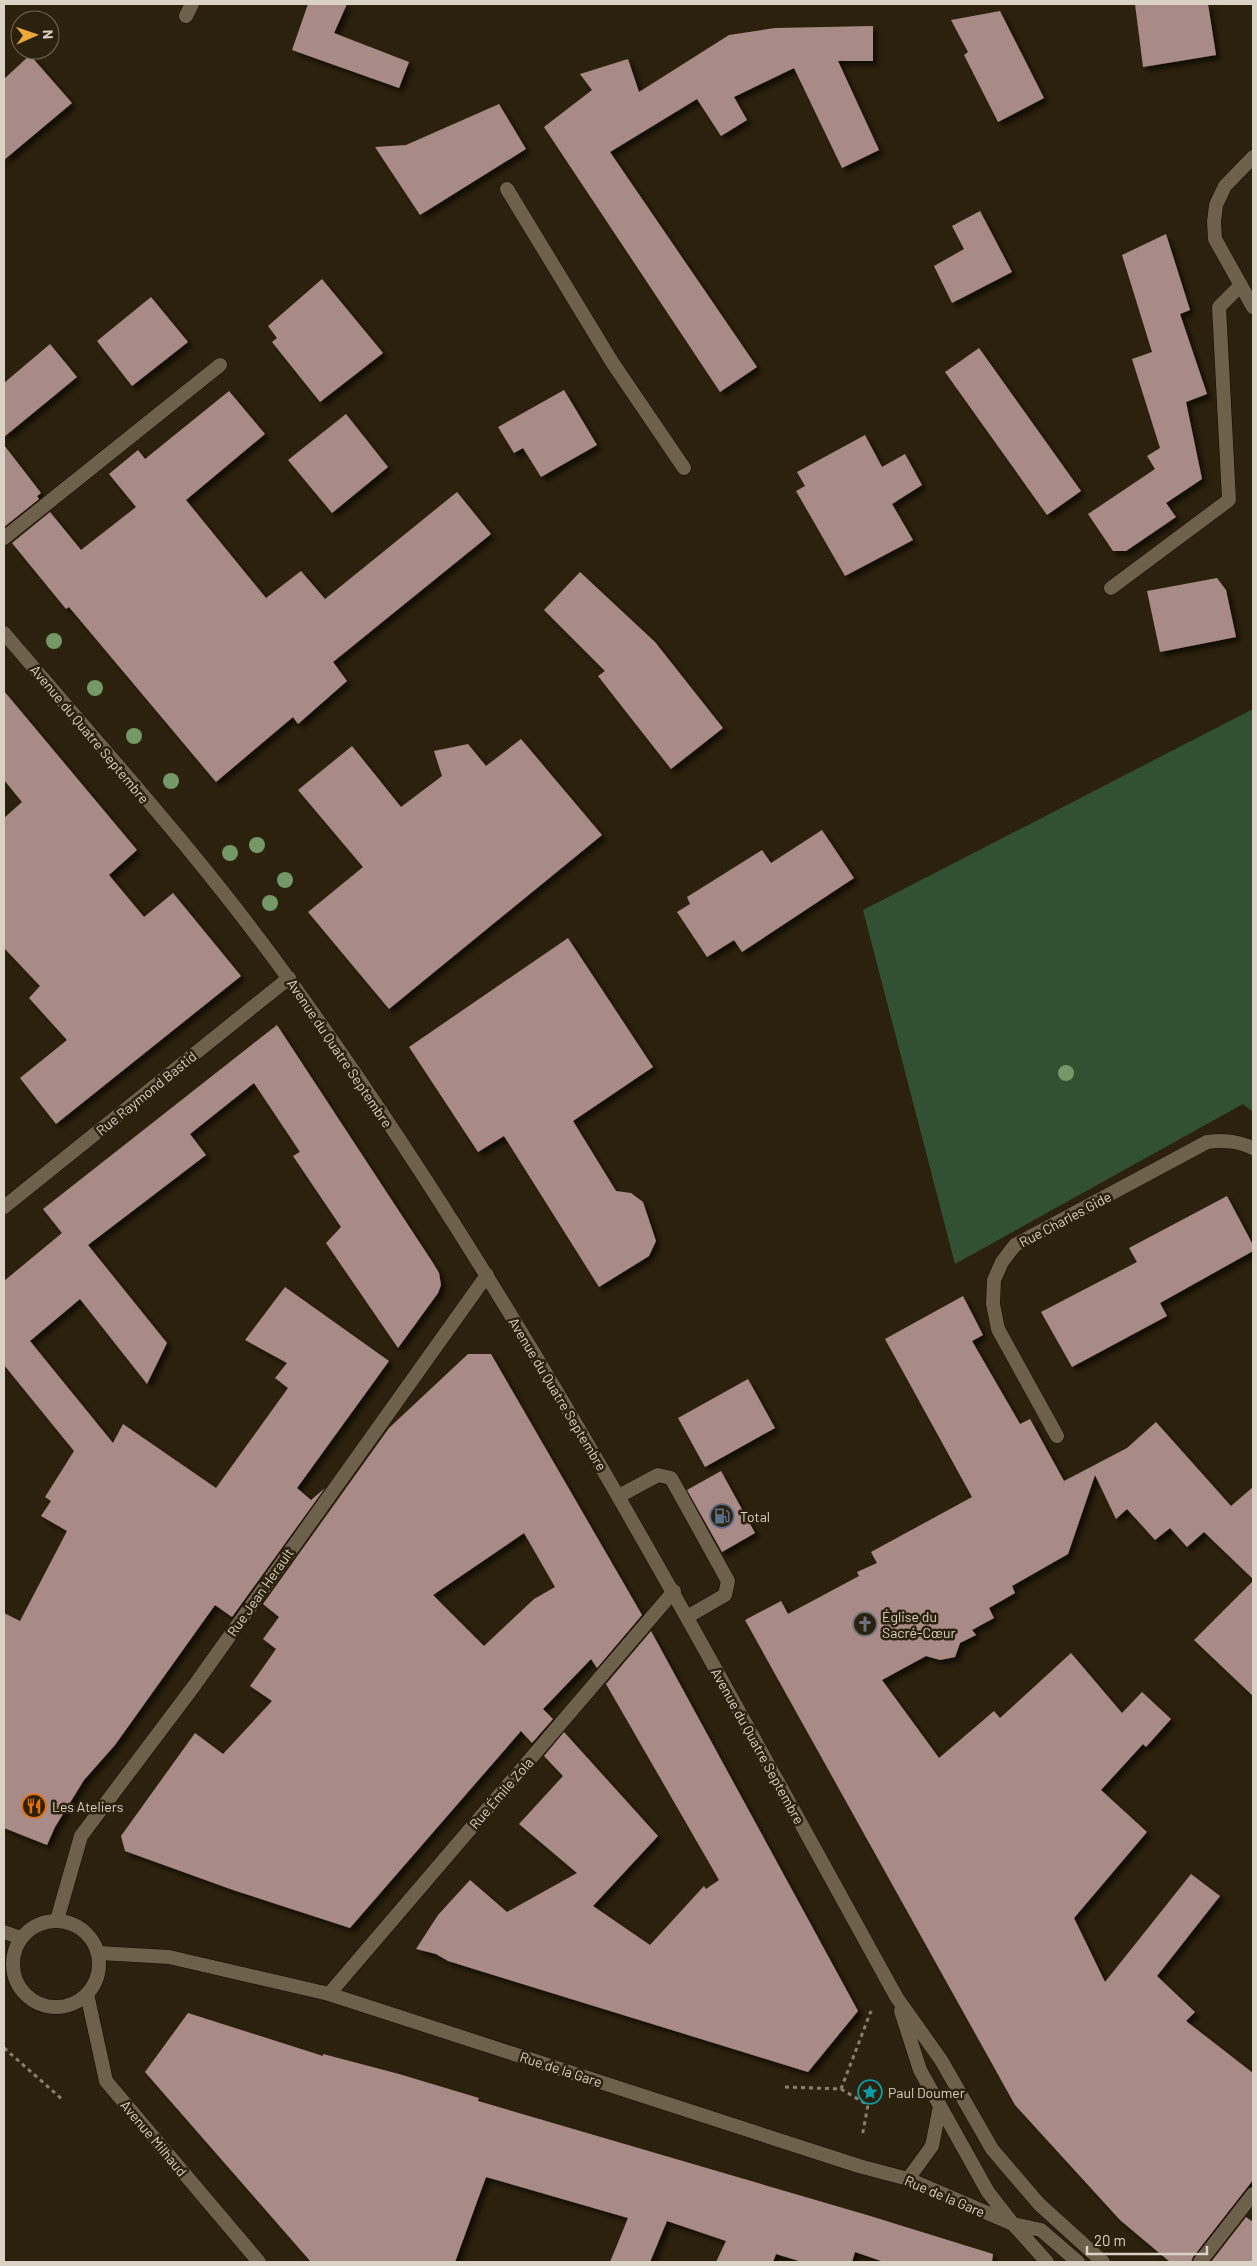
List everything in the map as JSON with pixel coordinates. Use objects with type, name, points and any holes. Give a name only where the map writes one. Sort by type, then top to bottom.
[{"type":"street","points":[[1253,158],[1225,186],[1216,205],[1214,222],[1215,239],[1253,306]]},
{"type":"street","points":[[507,189],[612,362],[684,468]]},
{"type":"street","points":[[1111,588],[1229,500],[1219,307],[1240,284]]},
{"type":"street","points":[[4,538],[220,364]]},
{"type":"street","name":"Avenue du Quatre Septembre","points":[[4,633],[181,841],[289,978],[353,1070],[487,1275],[619,1496],[674,1591],[896,1998],[941,2060],[992,2149],[1038,2204],[1104,2262]]},
{"type":"street","name":"Rue Raymond Bastid","points":[[4,1207],[289,978]]},
{"type":"street","name":"Rue Charles Gide","points":[[1057,1436],[998,1329],[992,1304],[994,1280],[1002,1262],[1015,1245],[1207,1142],[1225,1140],[1240,1142],[1253,1148]]},
{"type":"street","name":"Rue Jean Herault","points":[[57,1920],[81,1836],[194,1686],[487,1275]]},
{"type":"street","points":[[619,1496],[658,1475],[671,1478],[728,1581],[725,1594],[687,1617]]},
{"type":"street","name":"Rue Émile Zola","points":[[328,1994],[674,1591]]},
{"type":"street","points":[[57,1920],[71,1923],[83,1929],[93,1940],[99,1953],[99,1968],[96,1982],[87,1994],[75,2003],[61,2007],[47,2007],[33,2001],[23,1992],[15,1979],[14,1951],[21,1938],[31,1928],[43,1922],[57,1920]]},
{"type":"street","points":[[4,1932],[21,1938]]},
{"type":"street","name":"Rue de la Gare","points":[[99,1953],[169,1957],[328,1994],[858,2166],[908,2179],[1013,2224]]},
{"type":"street","name":"Avenue Milhaud","points":[[87,1994],[106,2081],[259,2262]]},
{"type":"street","points":[[896,1998],[920,2070],[988,2192],[1013,2224],[1047,2262]]},
{"type":"street","points":[[908,2179],[932,2146],[940,2106]]},
{"type":"street","points":[[1200,2262],[1253,2194]]},
{"type":"street","points":[[1013,2224],[1042,2230],[1078,2262]]},
{"type":"path","points":[[841,2089],[870,2012],[896,1998]]},
{"type":"path","points":[[4,2048],[63,2100]]},
{"type":"path","points":[[785,2087],[841,2089],[868,2105],[866,2122]]},
{"type":"green space","points":[[1253,709],[1253,1112],[1243,1104],[955,1264],[863,910]]},
{"type":"building","points":[[308,4],[347,4],[334,33],[409,62],[399,88],[292,50]]},
{"type":"building","points":[[1135,4],[1208,4],[1216,55],[1143,67]]},
{"type":"building","points":[[1000,11],[1044,98],[998,122],[964,55],[968,52],[951,20]]},
{"type":"building","points":[[873,26],[873,61],[838,61],[879,150],[842,168],[794,68],[734,97],[747,120],[721,136],[697,99],[610,152],[757,367],[720,392],[544,127],[592,90],[580,74],[628,59],[639,92],[729,35],[775,28]]},
{"type":"building","points":[[25,60],[34,60],[72,103],[4,160],[4,79]]},
{"type":"building","points":[[499,104],[526,149],[420,215],[375,147],[406,145]]},
{"type":"building","points":[[980,211],[1012,272],[952,303],[934,266],[964,249],[952,226]]},
{"type":"building","points":[[1166,234],[1190,310],[1180,314],[1207,394],[1186,402],[1202,479],[1166,503],[1176,517],[1126,551],[1113,551],[1088,514],[1155,469],[1147,456],[1160,448],[1132,359],[1152,352],[1122,255]]},
{"type":"building","points":[[322,279],[383,353],[320,402],[272,342],[277,338],[268,326]]},
{"type":"building","points":[[151,297],[188,342],[132,386],[97,341]]},
{"type":"building","points":[[50,344],[77,377],[4,437],[4,383]]},
{"type":"building","points":[[979,348],[1081,491],[1047,515],[945,372]]},
{"type":"building","points":[[564,390],[597,445],[541,477],[523,448],[514,453],[498,427]]},
{"type":"building","points":[[229,391],[265,434],[186,500],[266,598],[301,571],[325,599],[457,492],[491,534],[333,662],[347,681],[298,724],[293,717],[216,782],[69,607],[66,609],[12,543],[50,512],[81,550],[136,507],[109,474],[138,450],[145,459]]},
{"type":"building","points":[[346,414],[388,467],[332,513],[288,460]]},
{"type":"building","points":[[865,435],[882,467],[905,454],[922,485],[892,504],[913,540],[845,576],[796,491],[805,486],[797,472]]},
{"type":"building","points":[[4,445],[41,493],[37,496],[39,499],[4,527]]},
{"type":"building","points":[[580,572],[655,642],[723,728],[671,769],[598,676],[605,671],[544,610]]},
{"type":"building","points":[[1217,578],[1226,590],[1236,637],[1160,652],[1147,591]]},
{"type":"building","points":[[4,691],[137,850],[109,875],[144,917],[173,893],[241,976],[56,1124],[20,1078],[67,1040],[29,998],[40,986],[4,948],[4,818],[22,802],[4,780]]},
{"type":"building","points":[[521,739],[602,835],[389,1009],[308,912],[363,867],[298,790],[352,746],[401,807],[442,776],[434,751],[468,744],[486,766]]},
{"type":"building","points":[[822,830],[854,878],[742,952],[734,940],[707,957],[677,912],[690,904],[687,897],[762,850],[771,863]]},
{"type":"building","points":[[568,938],[653,1067],[573,1121],[616,1191],[631,1193],[643,1202],[656,1241],[649,1256],[599,1287],[504,1136],[478,1152],[409,1047]]},
{"type":"building","points":[[277,1025],[433,1263],[439,1273],[441,1285],[438,1293],[398,1348],[326,1243],[341,1227],[293,1156],[300,1152],[254,1083],[190,1134],[206,1155],[88,1245],[167,1343],[147,1384],[80,1299],[30,1341],[113,1443],[123,1424],[216,1488],[288,1388],[275,1378],[287,1363],[245,1340],[285,1287],[389,1361],[297,1488],[311,1500],[325,1488],[232,1617],[215,1605],[115,1745],[84,1780],[55,1827],[47,1845],[4,1828],[4,1613],[20,1621],[67,1531],[41,1516],[51,1501],[45,1497],[74,1451],[4,1365],[4,1281],[62,1233],[43,1209]]},
{"type":"building","points":[[1227,1196],[1253,1245],[1253,1251],[1160,1303],[1167,1316],[1072,1367],[1041,1312],[1137,1262],[1129,1248]]},
{"type":"building","points":[[963,1296],[983,1335],[972,1341],[1020,1424],[1030,1419],[1064,1481],[1127,1448],[1156,1422],[1231,1506],[1253,1487],[1253,1579],[1204,1532],[1187,1547],[1170,1528],[1155,1540],[1127,1509],[1116,1519],[1095,1475],[1068,1554],[1012,1586],[1015,1593],[989,1608],[994,1618],[972,1630],[976,1635],[960,1643],[955,1657],[940,1660],[926,1656],[882,1680],[939,1758],[994,1711],[1000,1718],[1071,1653],[1122,1713],[1142,1692],[1171,1719],[1146,1747],[1143,1744],[1101,1790],[1147,1832],[1074,1918],[1105,1982],[1191,1874],[1220,1896],[1157,1976],[1195,2012],[1186,2021],[1253,2073],[1253,2180],[1191,2262],[1170,2262],[1120,2220],[1015,2105],[745,1620],[781,1601],[788,1614],[859,1576],[857,1572],[877,1563],[871,1552],[972,1497],[885,1339]]},
{"type":"building","points":[[468,1354],[491,1354],[642,1615],[597,1668],[591,1659],[543,1709],[553,1719],[532,1743],[521,1731],[350,1928],[233,1890],[125,1851],[121,1836],[195,1733],[223,1754],[272,1701],[250,1686],[276,1649],[263,1639],[279,1617],[263,1604],[389,1428]],"holes":[[[524,1533],[555,1587],[534,1599],[484,1646],[433,1595]]]},
{"type":"building","points":[[748,1379],[775,1428],[705,1467],[678,1418]]},
{"type":"building","points":[[721,1471],[755,1533],[722,1552],[687,1490]]},
{"type":"building","points":[[1253,1581],[1253,1696],[1194,1640]]},
{"type":"building","points":[[651,1631],[858,2011],[808,2072],[448,1961],[436,1954],[416,1949],[438,1915],[470,1880],[507,1912],[577,1873],[519,1824],[563,1776],[544,1756],[564,1732],[658,1836],[593,1906],[650,1945],[704,1886],[706,1889],[719,1880],[606,1684]]},
{"type":"building","points":[[188,2013],[323,2056],[323,2054],[399,2074],[479,2098],[478,2101],[867,2215],[993,2254],[992,2262],[884,2262],[855,2252],[852,2262],[802,2262],[776,2254],[773,2262],[716,2262],[726,2241],[667,2221],[650,2262],[610,2262],[628,2218],[486,2177],[455,2262],[311,2262],[145,2072]]},
{"type":"building","points":[[1246,2217],[1253,2222],[1253,2262],[1211,2262]]},
{"type":"place","name":"Total","points":[[722,1516]]},
{"type":"place","name":"Église du Sacré-Cœur","points":[[865,1624]]},
{"type":"place","name":"Les Ateliers","points":[[34,1806]]},
{"type":"place","name":"Paul Doumer","points":[[870,2092]]}]
